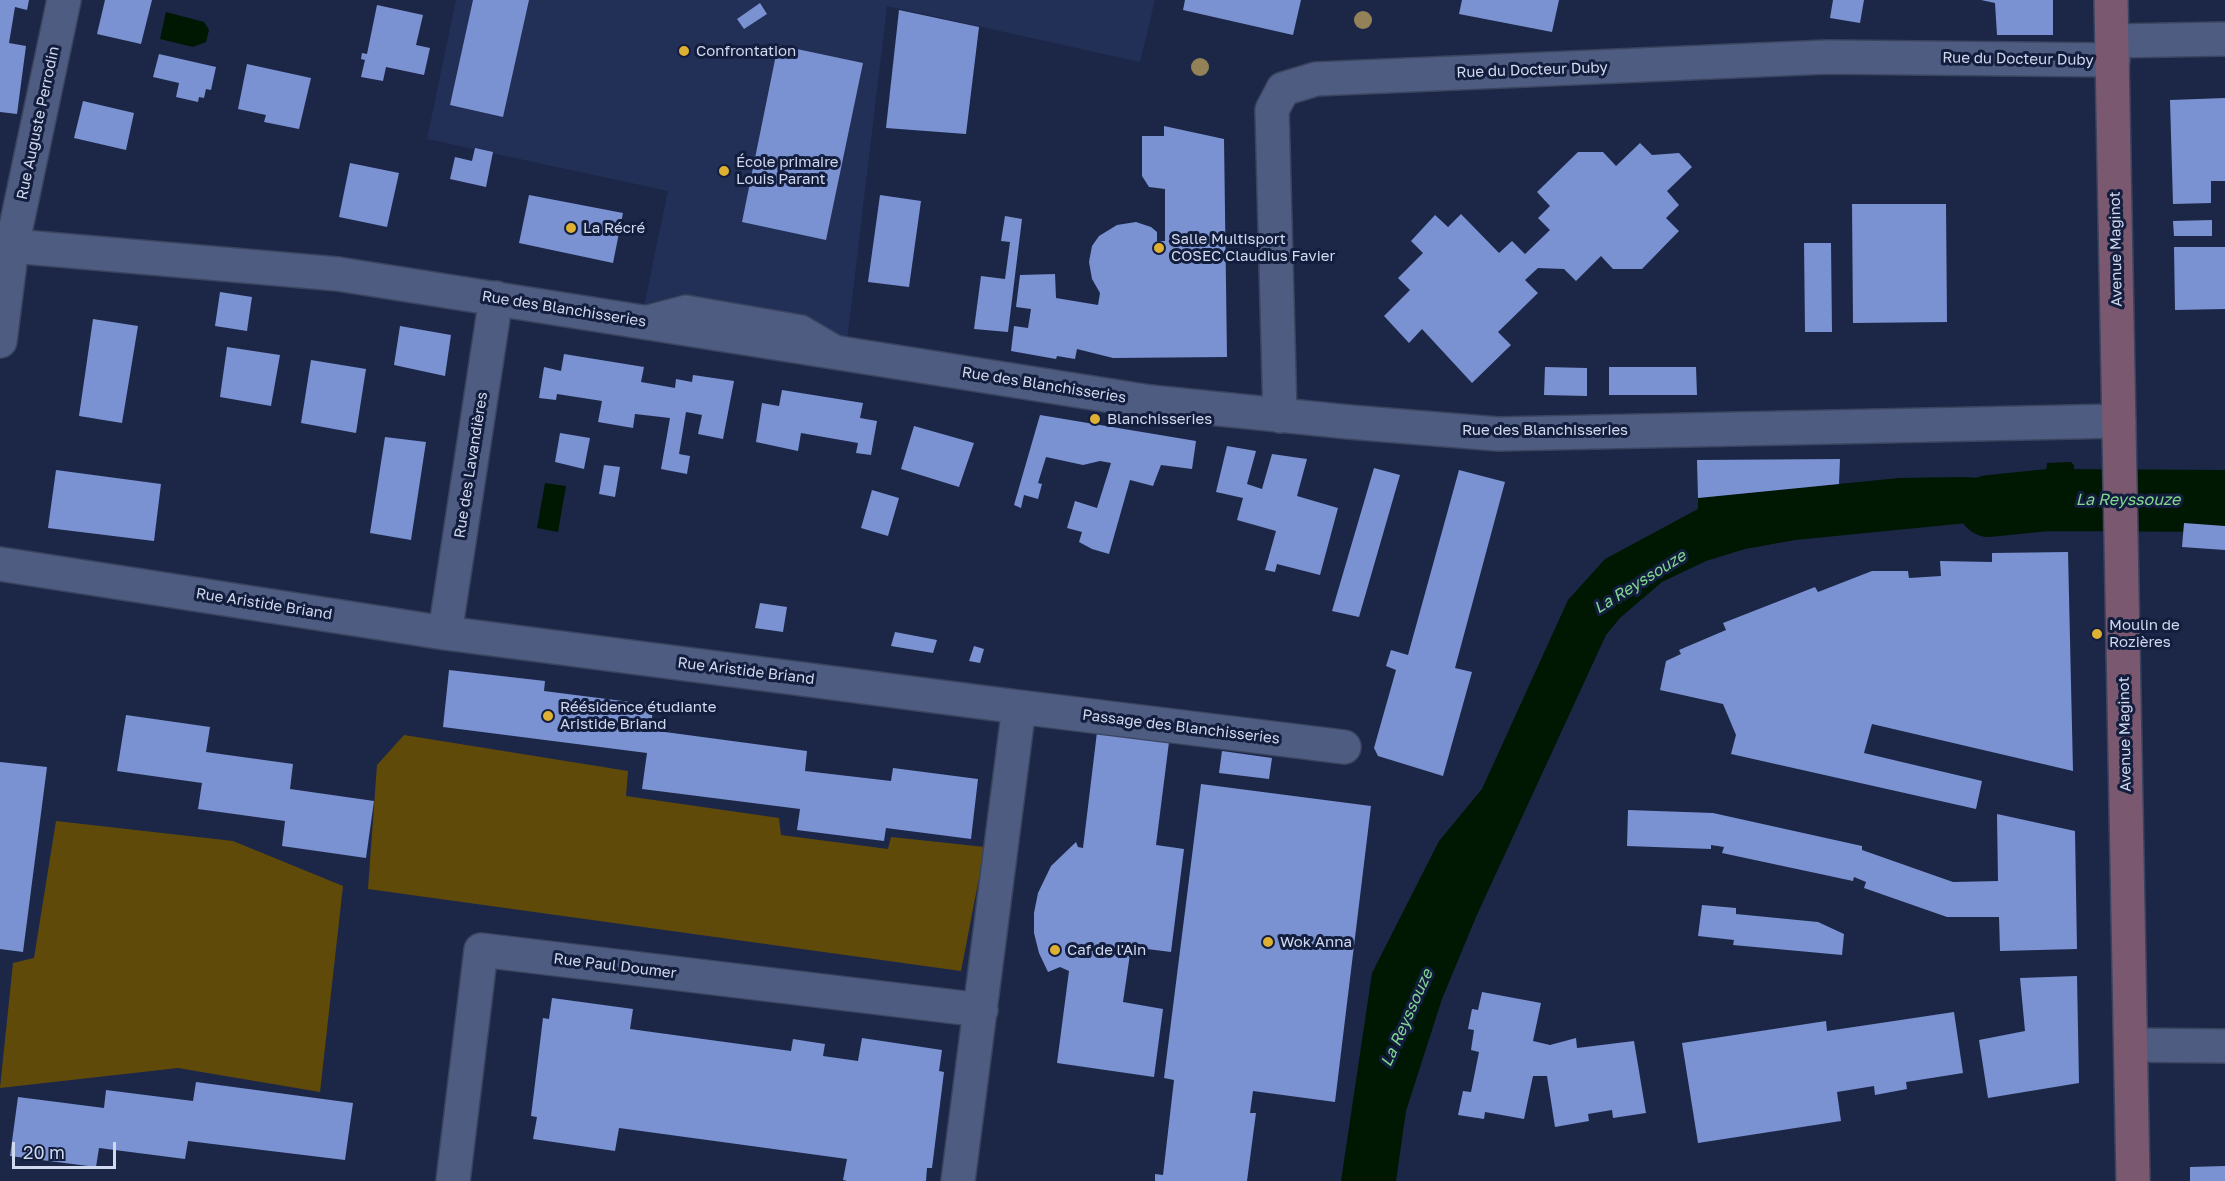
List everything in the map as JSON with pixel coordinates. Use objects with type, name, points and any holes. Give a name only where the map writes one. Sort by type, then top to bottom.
[{"type":"main road","name":"Avenue Maginot","points":[[2111,0],[2133,1181]]},
{"type":"street","name":"Rue Auguste Perrodin","points":[[0,341],[6,244],[64,0]]},
{"type":"street","name":"Rue du Docteur Duby","points":[[1280,416],[1272,110],[1284,89],[1316,79],[1827,57],[2113,51],[2225,39]]},
{"type":"street","name":"Rue des Blanchisseries","points":[[6,244],[338,274],[1150,402],[1280,416],[1498,434],[2119,433]]},
{"type":"street","name":"Rue des Lavandières","points":[[446,633],[496,298]]},
{"type":"street","name":"Rue Aristide Briand","points":[[0,564],[446,633],[1019,707]]},
{"type":"street","points":[[958,1181],[1019,707]]},
{"type":"street","name":"Passage des Blanchisseries","points":[[1019,707],[1344,747]]},
{"type":"street","name":"Rue Paul Doumer","points":[[453,1181],[481,950],[981,1010]]},
{"type":"street","points":[[2131,1045],[2225,1046]]},
{"type":"shaded area","name":"École primaire Louis Parant","points":[[456,0],[1155,0],[1140,62],[887,6],[847,341],[644,306],[668,191],[427,139]]},
{"type":"shaded area","points":[[404,735],[628,771],[626,796],[779,818],[781,835],[888,849],[891,837],[985,847],[961,971],[368,889],[377,765]]},
{"type":"shaded area","points":[[56,821],[233,841],[343,886],[320,1092],[178,1068],[0,1088],[13,963],[34,958]]},
{"type":"water","points":[[166,12],[204,22],[209,30],[206,42],[193,47],[160,39]]},
{"type":"water","points":[[2071,462],[2074,465],[2075,517],[1998,520],[1795,540],[1745,549],[1706,561],[1662,582],[1620,618],[1606,635],[1476,917],[1442,999],[1406,1111],[1396,1181],[1341,1181],[1372,973],[1439,841],[1482,789],[1568,600],[1605,559],[1698,509],[1698,498],[1899,478],[1962,477],[2045,481],[2047,463]]},
{"type":"water","points":[[2178,477],[2225,483],[2225,518],[2179,514]]},
{"type":"water","points":[[545,483],[566,486],[558,532],[537,528]]},
{"type":"building","points":[[0,0],[29,0],[27,10],[15,7],[9,43],[26,46],[17,114],[0,112]]},
{"type":"building","points":[[105,0],[152,0],[141,44],[97,34]]},
{"type":"building","points":[[473,0],[529,0],[503,117],[450,105]]},
{"type":"building","points":[[1185,0],[1301,0],[1293,35],[1183,10]]},
{"type":"building","points":[[1462,0],[1559,0],[1552,32],[1459,14]]},
{"type":"building","points":[[1833,0],[1864,0],[1860,23],[1830,18]]},
{"type":"building","points":[[1981,0],[2053,0],[2053,35],[1997,35],[1995,3]]},
{"type":"building","points":[[760,3],[767,14],[744,29],[737,19]]},
{"type":"building","points":[[377,5],[423,15],[416,45],[430,48],[424,75],[386,67],[383,81],[361,77],[365,60],[361,59],[362,53],[367,54]]},
{"type":"building","points":[[899,10],[979,27],[966,134],[886,128]]},
{"type":"building","points":[[778,45],[863,63],[826,240],[742,222]]},
{"type":"building","points":[[159,54],[216,67],[211,90],[206,89],[204,98],[199,97],[198,102],[176,97],[179,83],[153,77]]},
{"type":"building","points":[[247,64],[311,78],[299,129],[264,122],[266,115],[238,109]]},
{"type":"building","points":[[2225,98],[2225,181],[2211,181],[2211,203],[2173,204],[2170,100]]},
{"type":"building","points":[[83,101],[134,113],[126,150],[74,138]]},
{"type":"building","name":"Salle Multisport COSEC Claudius Favier","points":[[1164,126],[1224,139],[1227,357],[1113,358],[1077,349],[1075,359],[1057,356],[1056,359],[1011,351],[1014,326],[1028,328],[1031,309],[1016,307],[1020,275],[1055,274],[1056,298],[1098,305],[1100,293],[1092,279],[1089,262],[1092,246],[1099,236],[1117,225],[1136,222],[1151,227],[1157,232],[1157,241],[1165,241],[1165,189],[1149,187],[1142,176],[1142,136],[1164,136]]},
{"type":"building","points":[[1640,143],[1652,155],[1679,153],[1692,167],[1667,191],[1679,205],[1666,218],[1679,231],[1642,269],[1613,269],[1601,256],[1576,281],[1564,269],[1538,268],[1525,280],[1538,293],[1498,332],[1511,345],[1472,383],[1422,329],[1409,343],[1384,316],[1410,290],[1398,278],[1423,253],[1411,241],[1435,215],[1448,227],[1461,214],[1499,253],[1512,241],[1525,254],[1550,230],[1538,218],[1550,206],[1537,192],[1578,152],[1603,152],[1616,166]]},
{"type":"building","points":[[475,148],[493,152],[486,187],[450,179],[455,157],[472,161]]},
{"type":"building","points":[[350,163],[399,173],[387,227],[339,217]]},
{"type":"building","name":"La Récré","points":[[529,195],[623,213],[613,263],[519,243]]},
{"type":"building","points":[[880,195],[921,201],[909,287],[868,282]]},
{"type":"building","points":[[1852,204],[1946,204],[1947,322],[1853,323]]},
{"type":"building","points":[[1005,216],[1022,219],[1008,332],[974,329],[981,276],[1005,279],[1010,242],[1001,241]]},
{"type":"building","points":[[2212,220],[2212,236],[2174,236],[2173,221]]},
{"type":"building","points":[[1804,243],[1831,243],[1832,332],[1805,332]]},
{"type":"building","points":[[2174,247],[2225,247],[2225,309],[2175,310]]},
{"type":"building","points":[[220,292],[252,297],[247,331],[215,326]]},
{"type":"building","points":[[93,319],[138,326],[122,423],[79,416]]},
{"type":"building","points":[[400,326],[451,335],[445,376],[394,365]]},
{"type":"building","points":[[227,347],[280,355],[271,406],[220,397]]},
{"type":"building","points":[[564,354],[644,367],[641,382],[675,388],[676,379],[692,382],[693,375],[734,381],[723,439],[698,434],[702,415],[686,412],[679,454],[690,456],[687,474],[661,469],[670,418],[635,414],[633,428],[598,422],[602,401],[557,394],[556,400],[539,398],[544,367],[561,371]]},
{"type":"building","points":[[311,360],[366,369],[356,433],[301,423]]},
{"type":"building","points":[[1545,367],[1587,368],[1587,396],[1544,395]]},
{"type":"building","points":[[1609,367],[1696,367],[1697,395],[1609,395]]},
{"type":"building","points":[[782,390],[863,403],[860,418],[877,421],[871,455],[856,453],[858,443],[801,433],[798,451],[756,442],[762,403],[779,406]]},
{"type":"building","points":[[1040,415],[1196,441],[1192,469],[1161,465],[1153,486],[1130,480],[1109,554],[1092,549],[1079,542],[1082,532],[1067,528],[1075,501],[1097,508],[1111,463],[1100,461],[1083,465],[1046,457],[1038,483],[1042,484],[1038,499],[1024,495],[1021,508],[1014,505]]},
{"type":"building","points":[[914,426],[974,443],[959,487],[901,469]]},
{"type":"building","points":[[560,433],[590,438],[584,469],[555,462]]},
{"type":"building","points":[[385,437],[426,442],[411,540],[370,533]]},
{"type":"building","points":[[1227,446],[1256,451],[1247,484],[1262,489],[1272,454],[1307,459],[1297,496],[1338,508],[1320,575],[1277,564],[1275,572],[1265,570],[1276,531],[1237,520],[1243,498],[1216,492]]},
{"type":"building","points":[[1840,459],[1839,484],[1698,498],[1697,460]]},
{"type":"building","points":[[604,465],[620,467],[615,497],[599,494]]},
{"type":"building","points":[[1374,468],[1400,475],[1359,617],[1332,611]]},
{"type":"building","points":[[56,470],[161,484],[154,541],[48,528]]},
{"type":"building","points":[[1459,470],[1505,482],[1455,668],[1472,672],[1443,776],[1378,756],[1374,748],[1396,670],[1386,666],[1391,650],[1408,655]]},
{"type":"building","points":[[872,490],[899,498],[888,536],[861,528]]},
{"type":"building","points":[[2184,523],[2225,526],[2225,550],[2182,547]]},
{"type":"building","points":[[2068,552],[2073,771],[1872,724],[1864,753],[1982,781],[1976,809],[1731,754],[1736,735],[1723,704],[1660,690],[1666,661],[1681,654],[1679,650],[1726,630],[1723,623],[1815,587],[1818,592],[1872,571],[1908,571],[1909,578],[1941,576],[1940,561],[1992,562],[1992,553]]},
{"type":"building","points":[[760,603],[787,607],[783,632],[755,628]]},
{"type":"building","points":[[895,632],[937,640],[933,653],[891,646]]},
{"type":"building","points":[[974,646],[984,649],[980,663],[969,661]]},
{"type":"building","points":[[449,670],[545,681],[544,691],[654,705],[650,730],[807,751],[805,771],[891,781],[893,768],[978,779],[971,839],[886,828],[884,841],[797,830],[800,809],[642,789],[647,753],[443,727]]},
{"type":"building","points":[[126,715],[210,727],[206,752],[293,764],[290,789],[374,801],[366,858],[282,846],[285,821],[198,809],[202,783],[117,771]]},
{"type":"building","points":[[1097,732],[1169,742],[1156,845],[1184,849],[1171,952],[1131,947],[1123,1002],[1163,1009],[1154,1077],[1057,1063],[1069,971],[1060,967],[1048,972],[1039,953],[1034,933],[1034,913],[1038,893],[1051,866],[1076,842],[1078,847],[1083,848]]},
{"type":"building","points":[[1222,751],[1272,758],[1269,779],[1219,773]]},
{"type":"building","points":[[0,762],[47,767],[23,952],[0,949]]},
{"type":"building","name":"Wok Anna","points":[[1201,784],[1371,806],[1335,1102],[1253,1091],[1250,1113],[1256,1113],[1247,1181],[1155,1181],[1155,1174],[1163,1175],[1174,1080],[1164,1078]]},
{"type":"building","points":[[1628,810],[1713,813],[1862,846],[1862,850],[1953,882],[1998,881],[1997,814],[2075,831],[2077,949],[2000,951],[1999,917],[1947,917],[1864,888],[1866,882],[1854,877],[1853,881],[1722,853],[1724,847],[1711,845],[1711,849],[1627,846]]},
{"type":"building","points":[[1702,905],[1736,908],[1736,914],[1818,922],[1844,934],[1842,955],[1733,945],[1734,940],[1698,936]]},
{"type":"building","points":[[2077,976],[2079,1083],[1988,1098],[1979,1040],[2025,1031],[2020,978]]},
{"type":"building","points":[[1482,992],[1541,1003],[1533,1041],[1550,1045],[1576,1038],[1577,1048],[1634,1041],[1646,1113],[1613,1118],[1612,1110],[1588,1114],[1589,1121],[1555,1127],[1547,1076],[1533,1076],[1524,1119],[1485,1112],[1484,1119],[1458,1115],[1463,1091],[1471,1092],[1479,1052],[1471,1050],[1474,1030],[1468,1029],[1472,1009],[1478,1010]]},
{"type":"building","points":[[552,998],[633,1009],[630,1029],[791,1051],[793,1039],[825,1044],[823,1056],[858,1061],[862,1038],[942,1050],[939,1071],[944,1072],[932,1168],[927,1168],[926,1181],[847,1181],[843,1180],[847,1159],[619,1128],[615,1151],[533,1139],[537,1117],[531,1116],[543,1018],[549,1019]]},
{"type":"building","points":[[1954,1012],[1963,1073],[1906,1082],[1907,1089],[1875,1095],[1874,1086],[1837,1092],[1841,1121],[1698,1143],[1682,1043],[1826,1021],[1827,1031]]},
{"type":"building","points":[[196,1082],[353,1103],[345,1160],[188,1141],[185,1159],[99,1148],[96,1167],[10,1156],[18,1097],[104,1108],[106,1090],[193,1101]]},
{"type":"building","points":[[2225,1166],[2225,1181],[2190,1181],[2190,1167]]},
{"type":"waterway","name":"La Reyssouze","points":[[1989,506],[2048,500],[2225,501]]},
{"type":"place","name":"Confrontation","points":[[684,51]]},
{"type":"place","name":"École primaire Louis Parant","points":[[724,171]]},
{"type":"place","name":"La Récré","points":[[571,228]]},
{"type":"place","name":"Salle Multisport COSEC Claudius Favier","points":[[1159,248]]},
{"type":"place","name":"Blanchisseries","points":[[1095,419]]},
{"type":"place","name":"Moulin de Rozières","points":[[2097,634]]},
{"type":"place","name":"Réésidence étudiante Aristide Briand","points":[[548,716]]},
{"type":"place","name":"Wok Anna","points":[[1268,942]]},
{"type":"place","name":"Caf de l'Ain","points":[[1055,950]]}]
